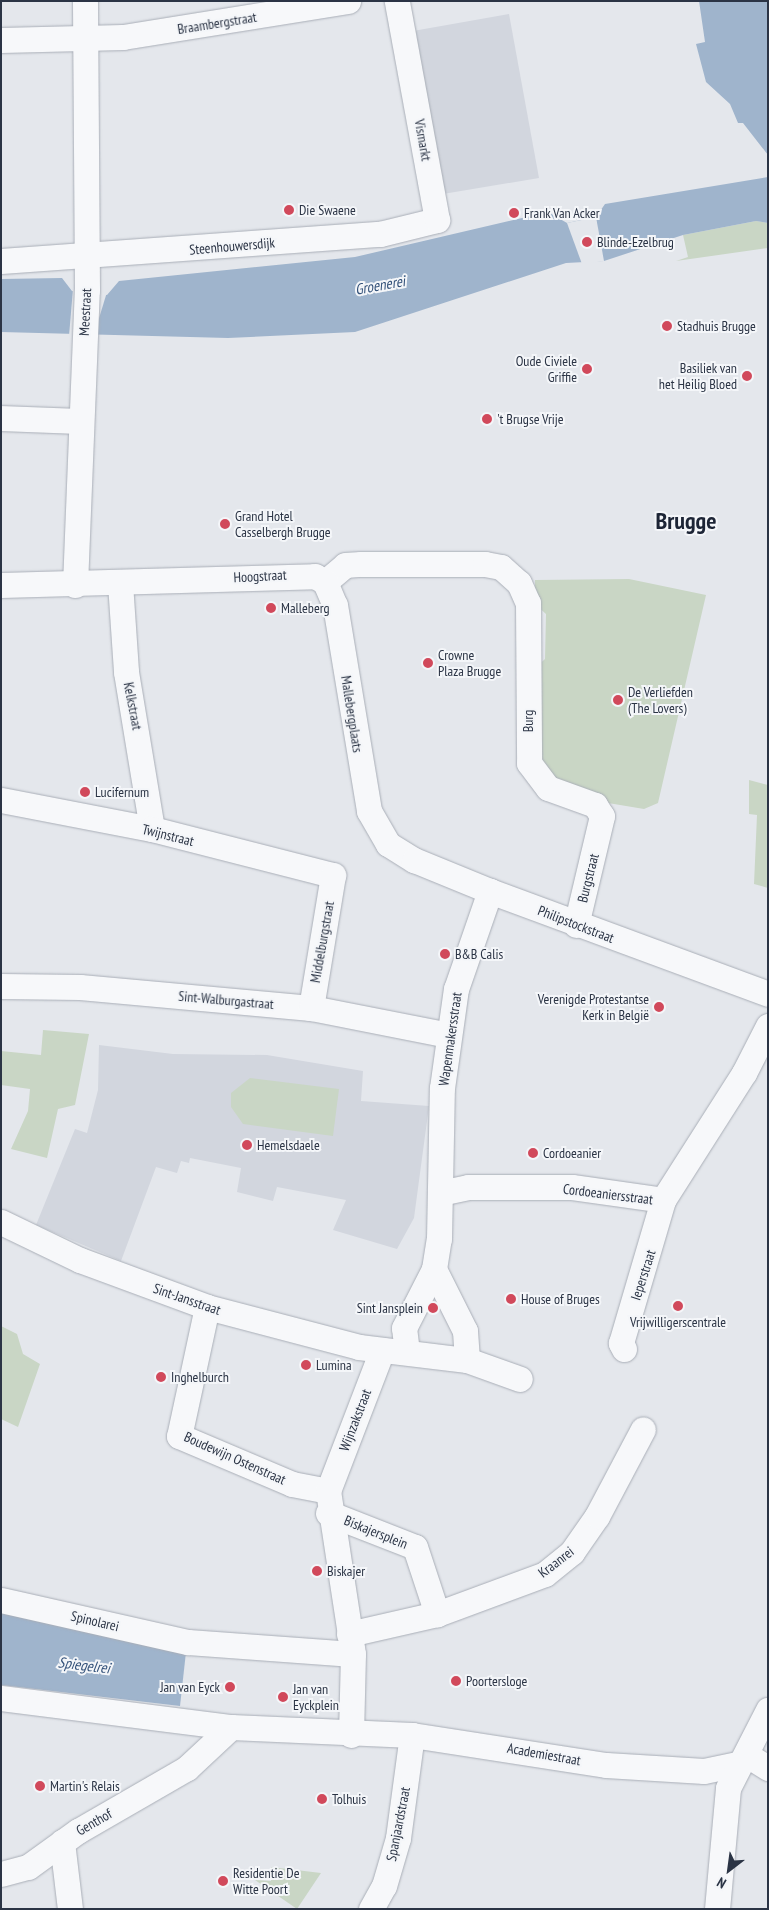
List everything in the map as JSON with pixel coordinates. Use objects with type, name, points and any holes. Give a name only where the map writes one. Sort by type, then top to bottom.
[{"type":"street","name":"Meestraat","points":[[76,585],[80,421],[88,290],[85,259],[85,1]]},
{"type":"street","name":"Braambergstraat","points":[[1,40],[123,38],[348,1]]},
{"type":"street","name":"Vismarkt","points":[[380,234],[437,220],[397,1]]},
{"type":"street","name":"Steenhouwersdijk","points":[[85,259],[380,234]]},
{"type":"street","points":[[1,261],[85,259]]},
{"type":"street","points":[[1,418],[80,421]]},
{"type":"street","name":"Burg","points":[[325,582],[346,565],[361,564],[492,565],[510,574],[528,603],[529,763],[548,788],[600,810],[599,832]]},
{"type":"street","name":"Hoogstraat","points":[[1,585],[76,585],[300,575],[325,582]]},
{"type":"street","name":"Mallebergplaats","points":[[325,582],[335,605],[369,811],[388,844]]},
{"type":"street","name":"Kelkstraat","points":[[120,583],[126,672],[152,829]]},
{"type":"street","name":"Twijnstraat","points":[[1,800],[152,829],[333,875]]},
{"type":"street","name":"Burgstraat","points":[[576,924],[599,832]]},
{"type":"street","name":"Philipstockstraat","points":[[388,844],[414,860],[490,891],[768,994]]},
{"type":"street","name":"Middelburgstraat","points":[[311,1008],[333,875]]},
{"type":"street","name":"Wapenmakersstraat","points":[[434,1269],[448,1035],[456,989],[490,891]]},
{"type":"street","name":"Sint-Walburgastraat","points":[[1,986],[80,987],[311,1008],[448,1035]]},
{"type":"street","name":"Cordoeaniersstraat","points":[[440,1193],[468,1187],[572,1187],[663,1200],[744,1073],[768,1026]]},
{"type":"street","name":"Ieperstraat","points":[[624,1349],[621,1343],[663,1200]]},
{"type":"street","name":"Sint-Jansstraat","points":[[1,1222],[80,1260],[207,1307],[382,1350],[468,1360],[520,1379]]},
{"type":"street","points":[[407,1352],[408,1316],[434,1269]]},
{"type":"street","points":[[434,1269],[465,1331],[468,1360]]},
{"type":"street","name":"Boudewijn Ostenstraat","points":[[207,1307],[179,1436],[292,1484],[328,1502]]},
{"type":"street","name":"Wijnzakstraat","points":[[328,1502],[382,1350]]},
{"type":"street","name":"Kraanrei","points":[[437,1614],[545,1574],[572,1552],[643,1429]]},
{"type":"street","name":"Biskajersplein","points":[[328,1502],[415,1547],[437,1614]]},
{"type":"street","name":"Biskajersplein","points":[[328,1502],[351,1644]]},
{"type":"street","name":"Spinolarei","points":[[1,1600],[188,1642],[351,1644]]},
{"type":"street","points":[[1,1698],[230,1727],[351,1735],[351,1644],[437,1614]]},
{"type":"street","points":[[717,1909],[726,1802],[742,1760],[768,1710]]},
{"type":"street","name":"Genthof","points":[[1,1874],[28,1867],[62,1842],[187,1768],[230,1727]]},
{"type":"street","name":"Academiestraat","points":[[351,1735],[412,1735],[606,1765],[704,1771],[742,1760]]},
{"type":"street","name":"Spanjaardstraat","points":[[371,1909],[384,1886],[398,1838],[412,1735]]},
{"type":"street","points":[[742,1760],[768,1768]]},
{"type":"street","points":[[62,1842],[70,1909]]},
{"type":"shaded area","points":[[509,14],[539,178],[443,194],[413,31]]},
{"type":"shaded area","name":"Hemelsdaele","points":[[99,1045],[173,1054],[267,1055],[363,1071],[361,1101],[429,1106],[414,1218],[397,1249],[333,1230],[346,1200],[277,1187],[273,1201],[237,1192],[241,1168],[190,1158],[189,1163],[181,1161],[177,1173],[156,1167],[121,1261],[36,1225],[75,1129],[87,1133],[98,1090]]},
{"type":"green space","points":[[756,221],[768,223],[768,248],[676,261],[688,257],[683,235]]},
{"type":"green space","points":[[629,579],[706,595],[658,803],[644,809],[602,802],[554,778],[535,753],[534,669],[545,659],[546,614],[535,604],[535,580]]},
{"type":"green space","points":[[749,780],[768,785],[768,888],[754,884],[757,815],[749,814]]},
{"type":"green space","points":[[43,1030],[89,1034],[75,1105],[58,1109],[47,1158],[11,1149],[28,1111],[30,1089],[1,1085],[1,1051],[41,1055]]},
{"type":"green space","points":[[250,1078],[339,1089],[333,1136],[243,1124],[231,1107],[231,1093]]},
{"type":"green space","points":[[1,1326],[17,1334],[23,1354],[40,1364],[18,1427],[1,1419]]},
{"type":"green space","points":[[271,1867],[321,1873],[297,1909],[255,1880],[271,1881]]},
{"type":"water","points":[[699,1],[768,1],[768,155],[743,123],[738,123],[730,104],[706,82],[696,44],[705,42]]},
{"type":"water","name":"Groenerei","points":[[768,177],[768,223],[756,221],[683,235],[604,261],[566,263],[355,332],[228,338],[1,332],[1,279],[62,278],[72,291],[107,295],[119,281],[355,257],[548,212],[567,223],[596,217],[605,204]]},
{"type":"water","name":"Spiegelrei","points":[[1,1611],[186,1652],[180,1706],[1,1685]]},
{"type":"pier","name":"Blinde-Ezelbrug","points":[[596,217],[604,261],[582,264],[567,223]]},
{"type":"pier","points":[[73,289],[107,292],[93,338],[69,336]]},
{"type":"place","name":"Die Swaene","points":[[289,210]]},
{"type":"place","name":"Frank Van Acker","points":[[514,213]]},
{"type":"place","name":"Blinde-Ezelbrug","points":[[587,242]]},
{"type":"place","name":"Stadhuis Brugge","points":[[667,326]]},
{"type":"place","name":"Oude Civiele Griffie","points":[[587,369]]},
{"type":"place","name":"Basiliek van het Heilig Bloed","points":[[747,376]]},
{"type":"place","name":"'t Brugse Vrije","points":[[487,419]]},
{"type":"place","name":"Grand Hotel Casselbergh Brugge","points":[[225,524]]},
{"type":"place","name":"Malleberg","points":[[271,608]]},
{"type":"place","name":"Crowne Plaza Brugge","points":[[428,663]]},
{"type":"place","name":"De Verliefden (The Lovers)","points":[[618,700]]},
{"type":"place","name":"Lucifernum","points":[[85,792]]},
{"type":"place","name":"B&B Calis","points":[[445,954]]},
{"type":"place","name":"Verenigde Protestantse Kerk in België","points":[[659,1007]]},
{"type":"place","name":"Hemelsdaele","points":[[247,1145]]},
{"type":"place","name":"Cordoeanier","points":[[533,1153]]},
{"type":"place","name":"House of Bruges","points":[[511,1299]]},
{"type":"place","name":"Vrijwilligerscentrale","points":[[678,1306]]},
{"type":"place","name":"Sint Jansplein","points":[[433,1308]]},
{"type":"place","name":"Lumina","points":[[306,1365]]},
{"type":"place","name":"Inghelburch","points":[[161,1377]]},
{"type":"place","name":"Biskajer","points":[[317,1571]]},
{"type":"place","name":"Poortersloge","points":[[456,1681]]},
{"type":"place","name":"Jan van Eyck","points":[[230,1687]]},
{"type":"place","name":"Jan van Eyckplein","points":[[283,1697]]},
{"type":"place","name":"Martin's Relais","points":[[40,1786]]},
{"type":"place","name":"Tolhuis","points":[[322,1799]]},
{"type":"place","name":"Residentie De Witte Poort","points":[[223,1881]]},
{"type":"district","name":"Brugge","points":[[686,521]]}]
